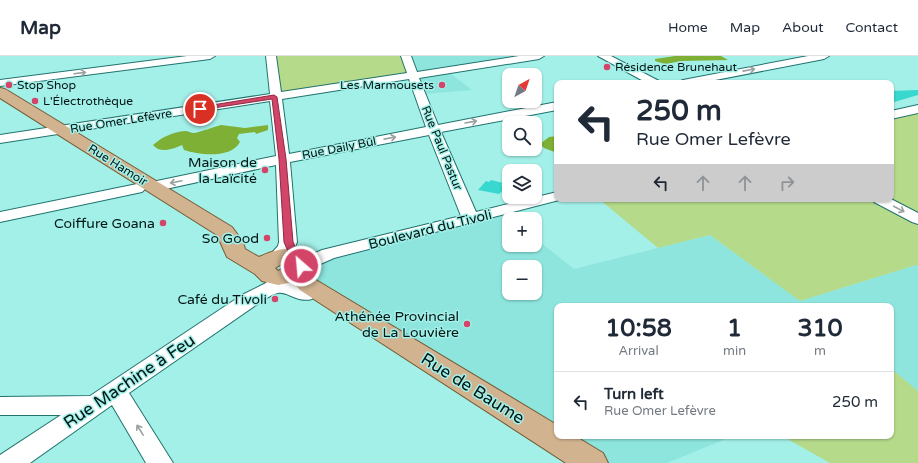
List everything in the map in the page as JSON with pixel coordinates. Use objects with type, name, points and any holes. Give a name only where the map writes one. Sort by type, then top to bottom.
[{"type":"main road","name":"Rue Hamoir","points":[[0,92],[54,131],[145,188],[213,237],[232,242],[235,252],[283,266]]},
{"type":"main road","name":"Rue Hamoir","points":[[0,102],[54,131]]},
{"type":"main road","name":"Rue de Baume","points":[[283,266],[305,295],[410,363],[572,463]]},
{"type":"main road","name":"Rue de Baume","points":[[283,266],[314,289],[592,463]]},
{"type":"street","points":[[0,83],[210,56]]},
{"type":"street","points":[[271,56],[274,97],[283,159],[283,266]]},
{"type":"street","name":"Rue Paul Pastur","points":[[406,56],[433,129],[470,218]]},
{"type":"street","name":"Rue Omer Lefèvre","points":[[54,131],[539,56]]},
{"type":"street","points":[[603,56],[650,80]]},
{"type":"street","points":[[699,80],[824,56]]},
{"type":"street","name":"Rue Daily Bûl","points":[[0,217],[433,129],[554,107]]},
{"type":"street","points":[[894,114],[918,109]]},
{"type":"street","points":[[0,139],[54,131]]},
{"type":"street","points":[[0,151],[54,131]]},
{"type":"street","name":"Boulevard du Tivoli","points":[[283,266],[554,198]]},
{"type":"street","points":[[886,202],[918,219]]},
{"type":"street","name":"Rue Machine à Feu","points":[[9,463],[250,300],[283,266]]},
{"type":"street","points":[[115,390],[160,463]]},
{"type":"street","points":[[0,406],[93,405]]},
{"type":"shaded area","points":[[408,56],[521,56],[423,73],[416,72]]},
{"type":"shaded area","name":"Les Marmousets","points":[[447,71],[472,90],[424,94],[417,78]]},
{"type":"shaded area","name":"Athénée Provincial de La Louvière","points":[[502,215],[502,252],[542,252],[542,244],[574,269],[710,235],[800,301],[916,265],[918,266],[918,391],[894,371],[894,303],[554,303],[554,431],[342,303],[305,272],[313,262]]},
{"type":"shaded area","points":[[566,439],[726,439],[667,463],[607,463]]},
{"type":"green space","points":[[274,56],[402,56],[408,73],[281,92]]},
{"type":"green space","points":[[675,56],[721,56],[728,60],[682,61],[665,64],[655,61],[655,59]]},
{"type":"green space","points":[[918,112],[918,213],[894,201],[894,118]]},
{"type":"green space","points":[[221,125],[245,128],[268,125],[268,130],[256,134],[255,132],[239,134],[237,138],[240,142],[236,147],[230,151],[222,153],[206,154],[190,152],[184,150],[182,145],[163,150],[156,148],[153,145],[164,137],[176,132],[185,131],[196,133]]},
{"type":"green space","points":[[554,136],[554,152],[544,148],[542,146],[542,142],[549,137]]},
{"type":"green space","points":[[603,202],[876,202],[918,225],[918,266],[916,265],[800,301],[710,235],[658,248]]},
{"type":"green space","points":[[894,371],[918,391],[918,463],[830,463],[788,439],[894,439]]},
{"type":"building","points":[[918,90],[918,95],[894,102],[894,91]]},
{"type":"building","points":[[491,180],[502,183],[502,191],[499,194],[478,190],[486,181],[489,182]]},
{"type":"place","name":"Résidence Brunehaut","points":[[607,67]]},
{"type":"place","name":"Stop Shop","points":[[9,85]]},
{"type":"place","name":"Les Marmousets","points":[[442,85]]},
{"type":"place","name":"L'Électrothèque","points":[[35,101]]},
{"type":"place","name":"Maison de la Laïcité","points":[[265,170]]},
{"type":"place","name":"Coiffure Goana","points":[[163,223]]},
{"type":"place","name":"So Good","points":[[267,238]]},
{"type":"place","name":"Café du Tivoli","points":[[275,299]]},
{"type":"place","name":"Athénée Provincial de La Louvière","points":[[467,324]]},
{"type":"route","points":[[200,109],[274,97],[283,159],[288,242],[295,256],[300,260],[301,266]]}]
